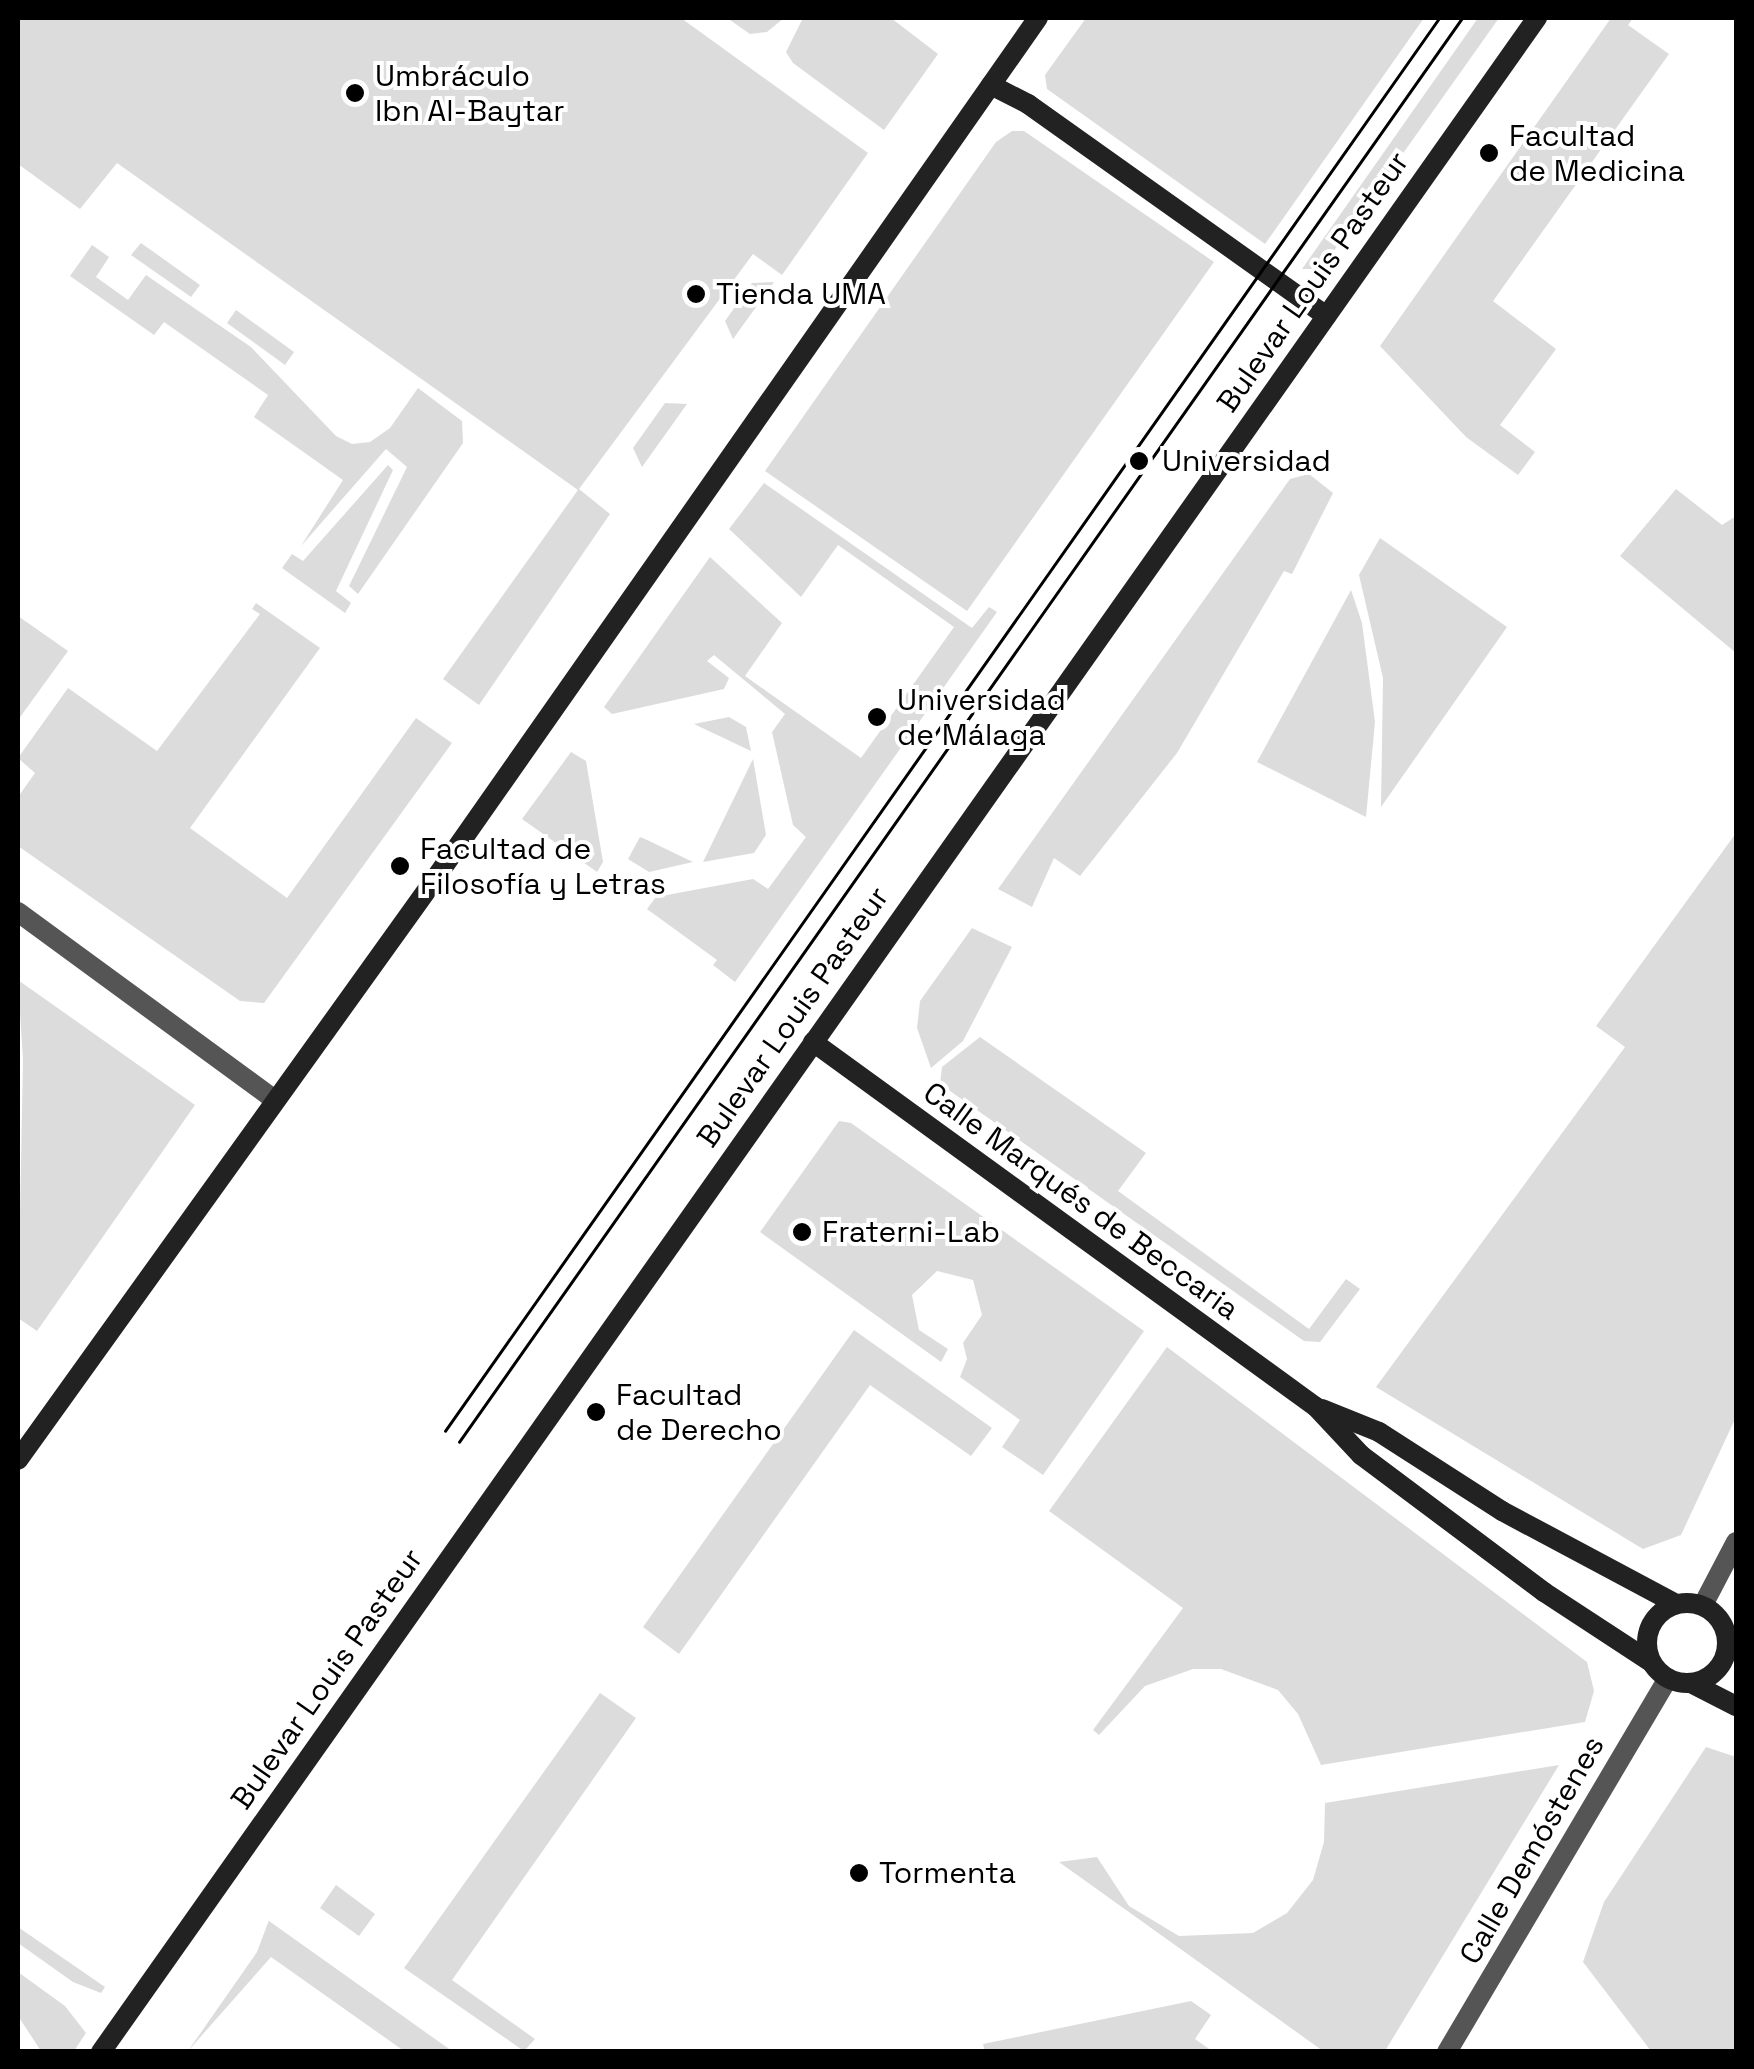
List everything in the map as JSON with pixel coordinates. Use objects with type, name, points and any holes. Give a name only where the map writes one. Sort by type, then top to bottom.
[{"type":"street","points":[[18,1460],[1038,18]]},
{"type":"street","name":"Bulevar Louis Pasteur","points":[[101,2052],[1537,18]]},
{"type":"street","points":[[992,84],[1326,316]]},
{"type":"street","points":[[18,912],[276,1100]]},
{"type":"street","name":"Calle Marqués de Beccaria","points":[[813,1042],[1316,1407],[1361,1455],[1603,1636],[1651,1662]]},
{"type":"street","name":"Calle Marqués de Beccaria","points":[[1316,1407],[1378,1432],[1502,1510],[1676,1604]]},
{"type":"street","points":[[1703,1605],[1736,1542]]},
{"type":"street","points":[[1691,1683],[1712,1674],[1725,1657],[1732,1637],[1703,1605],[1676,1604],[1650,1626],[1651,1662],[1668,1678],[1691,1683],[1736,1706]]},
{"type":"street","name":"Calle Demóstenes","points":[[1447,2052],[1668,1678]]},
{"type":"shaded area","points":[[18,18],[681,18],[868,153],[782,275],[753,254],[579,489],[610,514],[479,705],[443,679],[578,490],[117,163],[80,209],[18,164]]},
{"type":"shaded area","points":[[727,18],[784,18],[767,32],[750,34]]},
{"type":"shaded area","points":[[803,18],[891,18],[938,54],[884,130],[793,63],[786,52]]},
{"type":"shaded area","points":[[1086,18],[1424,18],[1265,244],[1047,89],[1045,75]]},
{"type":"shaded area","points":[[1478,18],[1499,18],[1321,269],[1302,269]]},
{"type":"shaded area","points":[[1611,18],[1633,18],[1628,25],[1669,54],[1493,301],[1556,349],[1500,425],[1535,452],[1518,475],[1466,437],[1380,346]]},
{"type":"shaded area","points":[[1012,131],[1024,131],[1214,262],[967,611],[765,471],[996,142]]},
{"type":"shaded area","points":[[141,243],[200,285],[191,297],[131,255]]},
{"type":"shaded area","points":[[92,245],[109,257],[96,277],[128,300],[146,275],[251,347],[336,436],[352,444],[370,442],[390,428],[418,388],[462,421],[463,443],[358,594],[349,586],[407,467],[386,449],[301,546],[343,480],[254,417],[268,395],[164,322],[154,335],[70,276]]},
{"type":"shaded area","points":[[774,282],[733,339],[725,321],[752,283]]},
{"type":"shaded area","points":[[236,310],[294,352],[285,365],[227,323]]},
{"type":"shaded area","points":[[665,403],[687,404],[642,467],[633,448]]},
{"type":"shaded area","points":[[388,465],[393,470],[336,591],[351,603],[345,613],[282,568],[292,554],[303,561]]},
{"type":"shaded area","points":[[1309,474],[1333,493],[1292,574],[1284,571],[1177,753],[1080,876],[1054,858],[1032,907],[998,889],[1290,479]]},
{"type":"shaded area","points":[[764,483],[972,628],[989,607],[997,612],[735,982],[713,965],[717,960],[647,909],[656,897],[753,879],[768,889],[806,837],[793,825],[772,732],[785,714],[714,655],[707,661],[729,678],[724,689],[612,714],[604,707],[710,557],[782,623],[745,676],[861,758],[954,627],[838,545],[801,597],[729,529]]},
{"type":"shaded area","points":[[1676,489],[1722,525],[1736,516],[1736,653],[1620,556]]},
{"type":"shaded area","points":[[1380,538],[1507,627],[1381,807],[1383,678],[1359,575]]},
{"type":"shaded area","points":[[1351,590],[1362,623],[1375,722],[1366,817],[1257,762]]},
{"type":"shaded area","points":[[256,603],[320,648],[190,828],[287,898],[416,718],[452,743],[264,1003],[240,1001],[18,846],[18,797],[35,773],[18,758],[68,688],[157,751],[260,614],[252,609]]},
{"type":"shaded area","points":[[18,616],[68,651],[18,720]]},
{"type":"shaded area","points":[[729,717],[746,727],[751,751],[694,724]]},
{"type":"shaded area","points":[[571,752],[586,761],[603,862],[597,872],[522,819]]},
{"type":"shaded area","points":[[753,759],[766,835],[754,853],[703,862]]},
{"type":"shaded area","points":[[1736,833],[1736,1417],[1681,1535],[1643,1549],[1376,1387],[1625,1047],[1596,1026]]},
{"type":"shaded area","points":[[640,837],[693,862],[649,872],[628,859]]},
{"type":"shaded area","points":[[972,928],[1012,947],[963,1041],[931,1068],[917,1028],[920,1001]]},
{"type":"shaded area","points":[[18,980],[195,1105],[37,1331],[18,1318],[23,1060]]},
{"type":"shaded area","points":[[980,1037],[1146,1153],[1118,1191],[1309,1329],[1346,1279],[1360,1289],[1320,1342],[1304,1341],[940,1084],[942,1067]]},
{"type":"shaded area","points":[[839,1121],[851,1123],[1144,1331],[1043,1475],[1002,1447],[1020,1420],[960,1377],[967,1359],[963,1343],[982,1315],[973,1280],[937,1271],[912,1295],[919,1330],[948,1349],[941,1362],[760,1232]]},
{"type":"shaded area","points":[[854,1330],[992,1428],[971,1456],[870,1385],[679,1654],[643,1627]]},
{"type":"shaded area","points":[[1167,1347],[1587,1662],[1594,1691],[1585,1722],[1321,1765],[1298,1714],[1278,1690],[1221,1669],[1193,1669],[1145,1686],[1099,1735],[1093,1730],[1183,1608],[1049,1511]]},
{"type":"shaded area","points":[[600,1693],[636,1718],[452,1980],[535,2039],[524,2051],[404,1968]]},
{"type":"shaded area","points":[[1706,1747],[1736,1757],[1736,2051],[1651,2051],[1583,1962],[1604,1902]]},
{"type":"shaded area","points":[[1559,1765],[1385,2051],[1323,2051],[1059,1862],[1097,1857],[1129,1906],[1179,1936],[1253,1933],[1287,1913],[1313,1880],[1324,1842],[1325,1803]]},
{"type":"shaded area","points":[[336,1885],[375,1914],[359,1936],[320,1908]]},
{"type":"shaded area","points":[[269,1920],[452,2051],[404,2051],[271,1957],[188,2051],[257,1952]]},
{"type":"shaded area","points":[[18,1927],[105,1987],[101,1993],[73,1982],[18,1943]]},
{"type":"shaded area","points":[[18,1972],[65,2006],[86,2033],[74,2051],[41,2051],[18,2016]]},
{"type":"shaded area","points":[[1191,2001],[1211,2015],[1195,2039],[1212,2051],[985,2052],[983,2044]]},
{"type":"tram line","points":[[445,1431],[1439,18]]},
{"type":"tram line","points":[[459,1442],[1462,18]]},
{"type":"place","name":"Umbráculo Ibn Al-Baytar","points":[[355,93]]},
{"type":"place","name":"Facultad de Medicina","points":[[1489,153]]},
{"type":"place","name":"Tienda UMA","points":[[696,294]]},
{"type":"place","name":"Universidad","points":[[1139,461]]},
{"type":"place","name":"Universidad de Málaga","points":[[877,717]]},
{"type":"place","name":"Facultad de Filosofía y Letras","points":[[400,866]]},
{"type":"place","name":"Fraterni-Lab","points":[[802,1232]]},
{"type":"place","name":"Facultad de Derecho","points":[[596,1412]]},
{"type":"place","name":"Tormenta","points":[[859,1873]]}]
